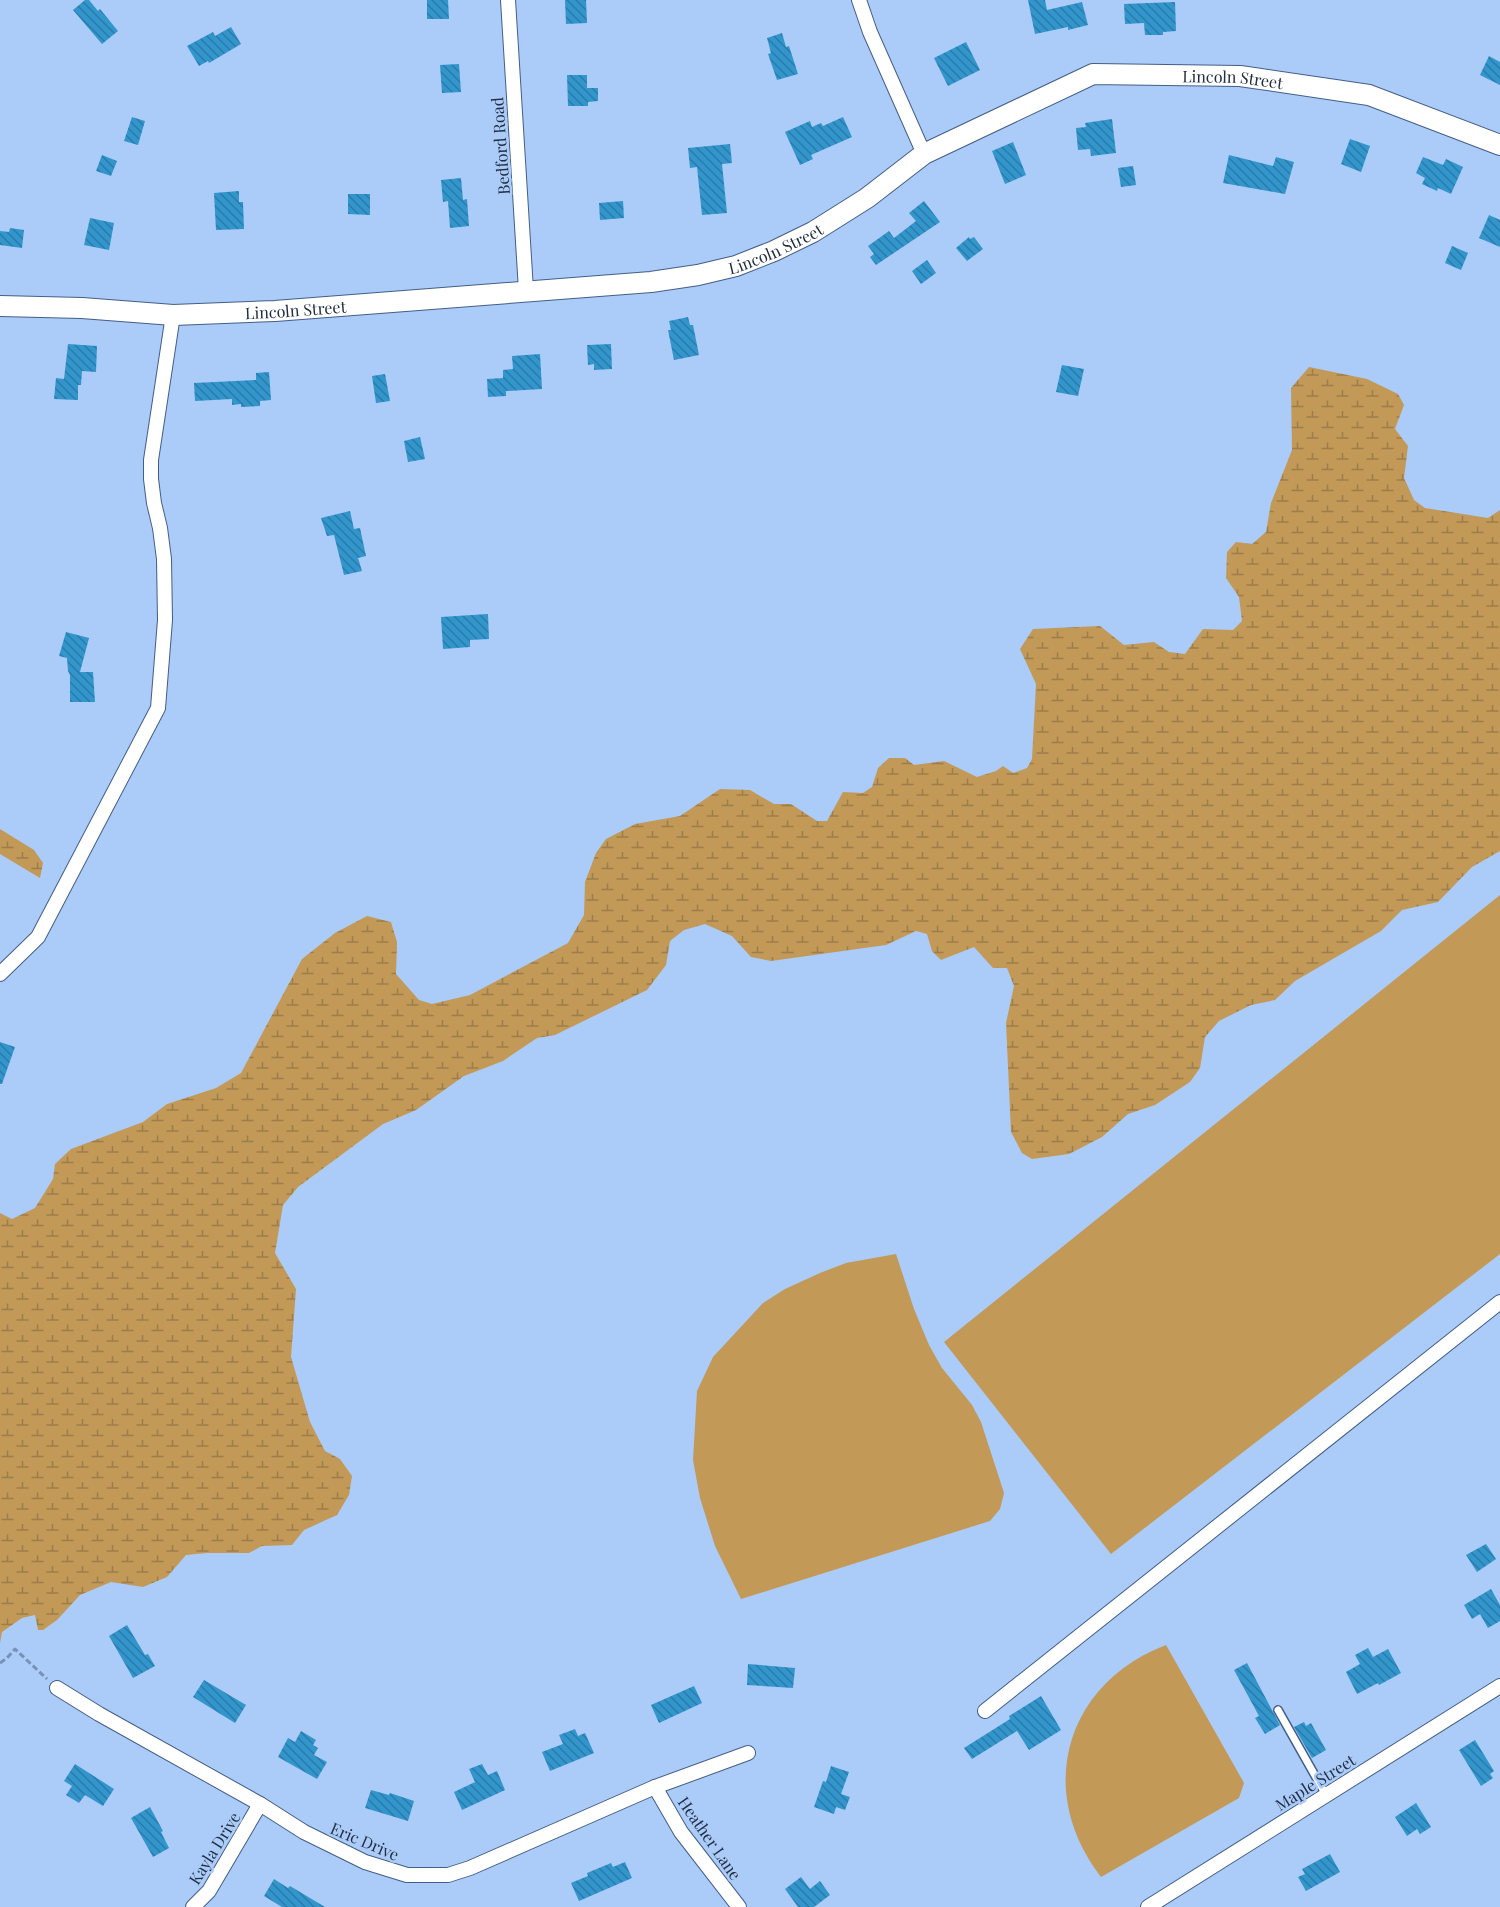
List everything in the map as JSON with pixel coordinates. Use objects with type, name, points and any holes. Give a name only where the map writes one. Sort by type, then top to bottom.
[{"type":"main road","name":"Lincoln Street","points":[[0,306],[82,308],[173,315],[275,311],[651,282],[698,275],[736,266],[813,232],[867,198],[924,154],[1093,74],[1240,76],[1369,95],[1500,145]]},
{"type":"street","name":"Bedford Road","points":[[508,0],[526,290]]},
{"type":"street","points":[[859,0],[870,32],[924,154]]},
{"type":"street","points":[[0,974],[38,937],[158,708],[165,620],[164,558],[151,479],[151,460],[173,315]]},
{"type":"street","points":[[985,1711],[1500,1302]]},
{"type":"street","name":"Maple Street","points":[[1148,1907],[1500,1686]]},
{"type":"street","name":"Eric Drive","points":[[57,1688],[260,1804],[304,1832],[365,1862],[407,1875],[448,1875],[470,1868],[655,1787],[748,1753]]},
{"type":"street","name":"Heather Lane","points":[[655,1787],[681,1832],[739,1907]]},
{"type":"street","name":"Kayla Drive","points":[[193,1907],[209,1891],[260,1804]]},
{"type":"lane","points":[[1278,1710],[1326,1796]]},
{"type":"path","points":[[0,1663],[15,1649],[57,1688]]},
{"type":"green space","points":[[1309,367],[1367,379],[1398,394],[1404,405],[1395,429],[1408,446],[1404,478],[1414,500],[1425,508],[1488,518],[1500,510],[1500,851],[1472,867],[1438,902],[1402,910],[1381,931],[1295,981],[1275,1000],[1251,1005],[1219,1021],[1205,1037],[1200,1068],[1190,1082],[1155,1105],[1128,1114],[1102,1137],[1069,1154],[1032,1159],[1022,1153],[1011,1132],[1006,1023],[1014,986],[1007,968],[993,968],[974,947],[941,960],[932,951],[927,934],[916,931],[886,945],[771,961],[751,957],[732,936],[705,924],[684,930],[670,941],[666,965],[647,990],[555,1035],[537,1038],[503,1061],[464,1076],[416,1110],[383,1124],[298,1187],[283,1205],[275,1253],[296,1289],[291,1357],[310,1422],[325,1451],[340,1459],[352,1476],[349,1495],[337,1515],[304,1530],[292,1545],[262,1546],[249,1553],[186,1555],[167,1577],[143,1587],[111,1582],[80,1595],[57,1620],[43,1630],[38,1630],[35,1615],[22,1618],[2,1632],[0,1643],[0,1213],[12,1219],[35,1208],[53,1179],[55,1164],[71,1149],[143,1122],[167,1104],[216,1088],[241,1073],[302,959],[335,933],[367,916],[391,922],[397,942],[396,974],[419,1000],[432,1004],[470,995],[568,943],[584,915],[585,882],[596,853],[606,839],[635,824],[680,816],[720,789],[750,790],[774,804],[791,804],[817,821],[827,821],[843,792],[863,793],[872,787],[878,768],[889,758],[905,758],[914,765],[944,761],[977,777],[996,771],[1003,766],[1013,773],[1027,768],[1032,759],[1036,684],[1020,649],[1033,629],[1100,626],[1124,645],[1154,642],[1169,652],[1185,654],[1203,629],[1233,630],[1242,621],[1239,597],[1226,578],[1227,552],[1236,542],[1252,544],[1266,532],[1271,503],[1292,450],[1291,388]]},
{"type":"green space","points":[[0,829],[34,850],[43,863],[40,878],[0,854]]},
{"type":"green space","points":[[1500,895],[1500,1254],[1111,1554],[944,1342]]},
{"type":"green space","points":[[896,1254],[914,1309],[929,1345],[942,1368],[972,1405],[981,1422],[1004,1493],[1000,1509],[990,1521],[741,1599],[715,1546],[700,1498],[693,1460],[697,1391],[713,1357],[763,1303],[785,1289],[846,1263]]},
{"type":"green space","points":[[1166,1645],[1244,1783],[1239,1798],[1101,1877],[1081,1844],[1069,1810],[1066,1777],[1070,1744],[1083,1713],[1104,1686],[1131,1663]]},
{"type":"building","points":[[85,0],[89,0],[98,11],[100,9],[118,31],[102,44],[73,10]]},
{"type":"building","points":[[427,0],[448,0],[449,19],[427,19]]},
{"type":"building","points":[[565,0],[586,0],[587,23],[566,24]]},
{"type":"building","points":[[1028,0],[1045,0],[1047,10],[1082,2],[1088,25],[1035,34]]},
{"type":"building","points":[[1175,2],[1176,31],[1163,32],[1163,35],[1145,35],[1144,23],[1125,24],[1124,4]]},
{"type":"building","points":[[231,27],[241,44],[209,63],[208,61],[199,66],[187,46],[213,32],[215,36]]},
{"type":"building","points":[[782,33],[798,74],[777,80],[768,54],[771,53],[767,38]]},
{"type":"building","points":[[966,42],[980,70],[948,86],[934,58]]},
{"type":"building","points":[[1489,56],[1500,62],[1500,85],[1480,75]]},
{"type":"building","points":[[459,64],[461,92],[442,93],[440,65]]},
{"type":"building","points":[[567,75],[587,75],[587,88],[598,88],[598,101],[588,102],[588,106],[568,106]]},
{"type":"building","points":[[132,117],[145,121],[138,145],[124,141]]},
{"type":"building","points":[[843,117],[852,137],[811,155],[813,159],[800,165],[785,132],[810,121],[812,127],[821,123],[823,126]]},
{"type":"building","points":[[1112,119],[1116,153],[1091,156],[1090,149],[1078,150],[1076,128],[1086,127],[1085,123]]},
{"type":"building","points":[[1350,139],[1370,146],[1361,172],[1341,164]]},
{"type":"building","points":[[1013,142],[1026,175],[1005,184],[992,151]]},
{"type":"building","points":[[730,144],[732,163],[722,164],[727,213],[702,215],[697,167],[690,168],[688,148]]},
{"type":"building","points":[[102,155],[117,161],[111,176],[96,171]]},
{"type":"building","points":[[1229,155],[1273,166],[1276,157],[1294,162],[1285,194],[1223,183]]},
{"type":"building","points":[[1423,157],[1443,165],[1446,159],[1463,167],[1451,194],[1422,184],[1425,178],[1416,173]]},
{"type":"building","points":[[1133,166],[1136,185],[1121,187],[1118,168]]},
{"type":"building","points":[[461,178],[463,200],[467,199],[469,226],[450,228],[448,201],[443,202],[441,180]]},
{"type":"building","points":[[239,191],[239,202],[243,202],[244,229],[216,230],[214,193]]},
{"type":"building","points":[[348,194],[370,194],[370,215],[348,214]]},
{"type":"building","points":[[623,201],[624,218],[600,220],[599,203]]},
{"type":"building","points":[[924,201],[940,222],[876,265],[870,257],[874,254],[868,246],[889,231],[894,238],[916,221],[909,213]]},
{"type":"building","points":[[1489,215],[1500,220],[1500,247],[1479,238]]},
{"type":"building","points":[[90,218],[114,223],[109,250],[84,245]]},
{"type":"building","points":[[10,228],[24,230],[22,248],[0,245],[0,231],[9,232]]},
{"type":"building","points":[[969,237],[970,239],[974,237],[983,249],[967,261],[956,248]]},
{"type":"building","points":[[1452,246],[1468,253],[1461,270],[1445,263]]},
{"type":"building","points":[[927,260],[936,273],[921,284],[912,271]]},
{"type":"building","points":[[688,317],[690,325],[693,325],[699,355],[674,360],[668,330],[671,330],[669,321]]},
{"type":"building","points":[[68,344],[97,346],[96,372],[82,371],[81,385],[78,385],[78,400],[54,399],[56,378],[64,379]]},
{"type":"building","points":[[611,344],[612,369],[594,370],[594,364],[588,365],[587,345]]},
{"type":"building","points":[[540,354],[542,389],[506,391],[506,396],[488,397],[487,379],[503,378],[503,370],[513,369],[512,356]]},
{"type":"building","points":[[1062,365],[1084,369],[1078,396],[1056,392]]},
{"type":"building","points":[[269,372],[271,400],[260,401],[260,406],[232,405],[232,399],[195,401],[194,383],[256,380],[256,373]]},
{"type":"building","points":[[385,374],[390,401],[376,403],[372,376]]},
{"type":"building","points":[[420,437],[425,459],[408,462],[404,441]]},
{"type":"building","points":[[350,511],[354,529],[360,528],[366,556],[358,558],[362,571],[344,575],[334,535],[327,536],[321,518]]},
{"type":"building","points":[[488,614],[489,639],[470,640],[470,647],[443,649],[441,617]]},
{"type":"building","points":[[66,632],[89,638],[80,672],[93,672],[95,702],[70,702],[70,675],[67,658],[59,656]]},
{"type":"building","points":[[0,1042],[15,1047],[2,1084],[0,1084]]},
{"type":"building","points":[[1486,1544],[1496,1559],[1477,1572],[1466,1555]]},
{"type":"building","points":[[1491,1589],[1500,1605],[1500,1621],[1488,1628],[1480,1614],[1472,1619],[1464,1605]]},
{"type":"building","points":[[127,1625],[145,1655],[148,1654],[155,1666],[133,1678],[109,1636]]},
{"type":"building","points":[[1368,1648],[1373,1657],[1388,1649],[1401,1673],[1357,1694],[1346,1672],[1360,1664],[1355,1655]]},
{"type":"building","points":[[1247,1663],[1280,1725],[1265,1734],[1255,1718],[1259,1716],[1234,1670]]},
{"type":"building","points":[[748,1664],[795,1668],[793,1688],[747,1685]]},
{"type":"building","points":[[204,1680],[246,1705],[235,1723],[193,1697]]},
{"type":"building","points":[[694,1686],[702,1703],[659,1723],[651,1705]]},
{"type":"building","points":[[1041,1696],[1061,1730],[1029,1750],[1017,1731],[972,1759],[964,1748]]},
{"type":"building","points":[[1304,1722],[1306,1726],[1311,1723],[1326,1750],[1312,1758],[1294,1727]]},
{"type":"building","points":[[575,1729],[578,1736],[585,1733],[594,1753],[550,1771],[542,1752],[563,1744],[559,1735]]},
{"type":"building","points":[[301,1731],[316,1740],[313,1745],[318,1748],[314,1755],[327,1762],[317,1779],[278,1757],[288,1738],[295,1742]]},
{"type":"building","points":[[1475,1740],[1494,1771],[1490,1774],[1493,1778],[1481,1786],[1459,1750]]},
{"type":"building","points":[[75,1764],[114,1789],[103,1806],[85,1795],[79,1803],[66,1795],[72,1786],[64,1781]]},
{"type":"building","points":[[482,1764],[488,1775],[497,1771],[505,1790],[462,1810],[454,1792],[475,1782],[469,1769]]},
{"type":"building","points":[[831,1766],[849,1772],[841,1794],[850,1797],[845,1810],[836,1807],[834,1814],[814,1807]]},
{"type":"building","points":[[371,1790],[389,1795],[390,1793],[414,1801],[408,1821],[365,1808]]},
{"type":"building","points":[[1416,1803],[1431,1827],[1420,1834],[1417,1829],[1407,1836],[1395,1817]]},
{"type":"building","points":[[150,1807],[169,1848],[153,1857],[131,1818]]},
{"type":"building","points":[[1330,1854],[1340,1872],[1306,1891],[1298,1877],[1305,1874],[1302,1869]]},
{"type":"building","points":[[625,1862],[632,1878],[579,1901],[571,1883],[611,1863],[613,1867]]},
{"type":"building","points":[[801,1877],[810,1889],[820,1881],[830,1895],[814,1907],[798,1907],[785,1889]]},
{"type":"building","points":[[274,1879],[325,1907],[282,1907],[264,1896]]}]
